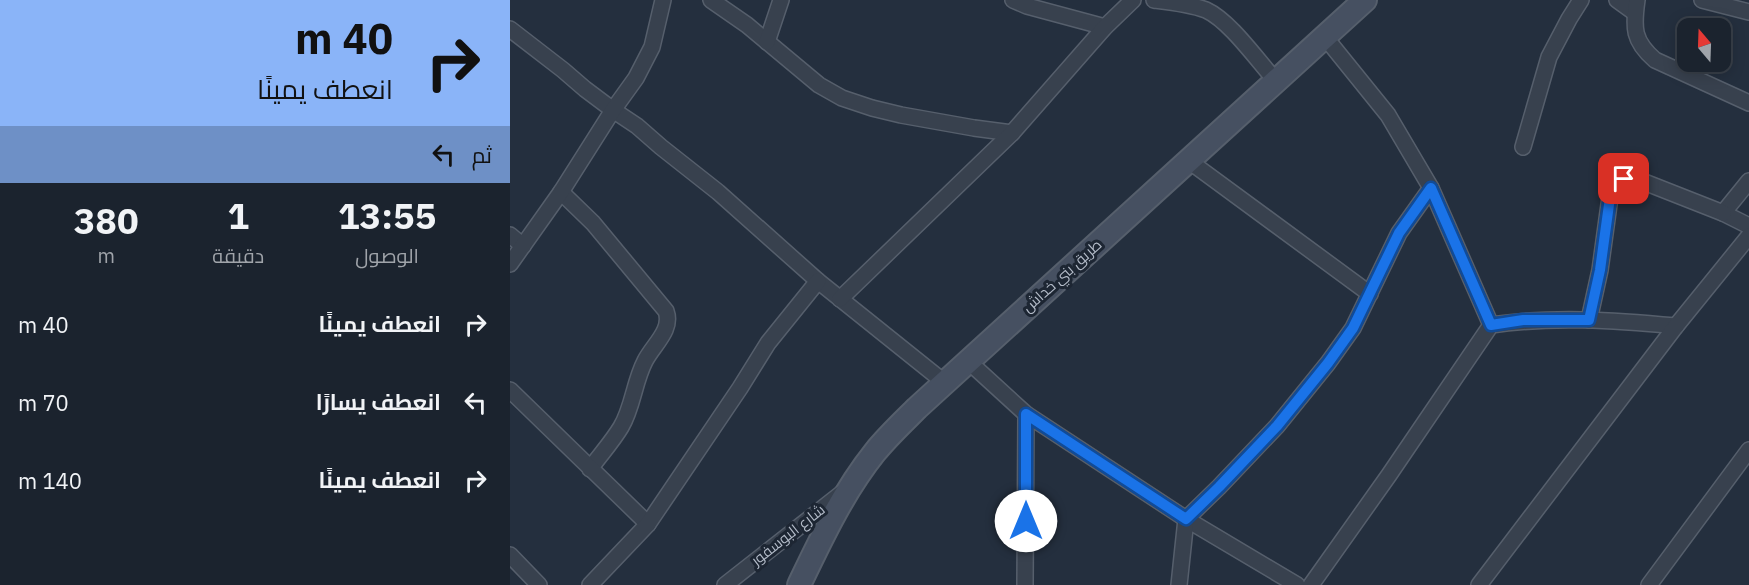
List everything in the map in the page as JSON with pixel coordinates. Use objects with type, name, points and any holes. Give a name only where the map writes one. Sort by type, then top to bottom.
[{"type":"main road","name":"طريق بني خداش","points":[[799,585],[825,531],[851,485],[876,451],[944,382],[1365,0]]},
{"type":"street","points":[[510,264],[561,192],[636,78],[652,47],[663,0]]},
{"type":"street","points":[[711,0],[747,25],[819,85],[842,98],[901,115],[1012,133]]},
{"type":"street","points":[[767,42],[781,0]]},
{"type":"street","points":[[1012,0],[1105,27]]},
{"type":"street","points":[[840,299],[1012,133],[1105,27],[1133,0]]},
{"type":"street","points":[[1154,0],[1193,6],[1207,11],[1224,22],[1275,81]]},
{"type":"street","points":[[1523,147],[1549,57],[1581,0]]},
{"type":"street","points":[[1617,0],[1636,7],[1635,32],[1638,42],[1655,60],[1749,103]]},
{"type":"street","points":[[1702,0],[1749,12]]},
{"type":"street","points":[[510,29],[613,110],[637,126],[718,192],[818,281],[944,382]]},
{"type":"street","points":[[1325,37],[1388,115],[1431,188],[1491,325]]},
{"type":"street","points":[[1189,161],[1370,294]]},
{"type":"street","points":[[1589,320],[1600,270],[1611,190],[1624,179],[1634,178],[1723,213],[1749,226]]},
{"type":"street","points":[[1723,213],[1749,181]]},
{"type":"street","points":[[1179,585],[1186,519],[1248,457],[1300,399],[1328,363],[1353,328],[1399,233],[1431,188]]},
{"type":"street","points":[[561,192],[593,223],[666,311],[668,317],[667,328],[652,348],[638,376],[627,415],[590,469]]},
{"type":"street","points":[[510,235],[524,246]]},
{"type":"street","points":[[1479,585],[1676,326],[1749,237]]},
{"type":"street","points":[[590,585],[648,524],[768,343],[818,281]]},
{"type":"street","points":[[1311,585],[1491,325],[1523,320],[1589,320],[1676,326]]},
{"type":"street","points":[[968,361],[1026,414],[1186,519],[1297,585]]},
{"type":"street","points":[[510,390],[648,524]]},
{"type":"street","points":[[1025,585],[1026,414]]},
{"type":"street","points":[[1648,585],[1749,450]]},
{"type":"street","name":"شارع البوسفور","points":[[725,585],[851,485]]},
{"type":"street","points":[[510,555],[539,585]]},
{"type":"route","points":[[1026,521],[1026,414],[1186,519],[1277,426],[1328,363],[1353,328],[1399,233],[1431,188],[1491,325],[1523,320],[1589,320],[1600,270],[1611,190],[1624,179]]}]
